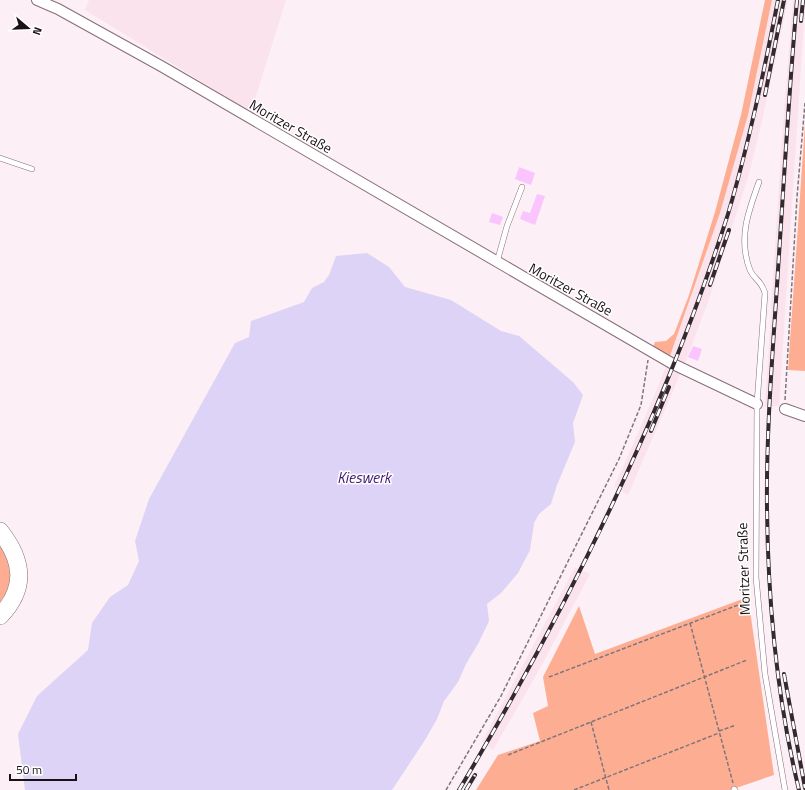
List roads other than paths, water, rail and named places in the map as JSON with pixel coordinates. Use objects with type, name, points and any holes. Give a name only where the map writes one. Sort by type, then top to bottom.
[{"type":"highway","points":[[0,531],[12,546],[19,566],[18,588],[10,606],[0,616]]},
{"type":"street","name":"Moritzer Straße","points":[[37,0],[58,9],[161,66],[497,263],[649,350],[678,366],[757,404]]},
{"type":"street","points":[[785,409],[805,416]]},
{"type":"lane","points":[[0,158],[32,169]]},
{"type":"lane","points":[[757,404],[765,293],[762,284],[751,273],[747,262],[744,229],[748,212],[759,182]]},
{"type":"lane","points":[[497,263],[507,226],[522,187]]},
{"type":"lane","name":"Moritzer Straße","points":[[757,404],[755,547],[758,614],[766,680],[785,790]]},
{"type":"water","name":"Kieswerk","points":[[367,253],[389,267],[405,287],[451,300],[501,331],[519,336],[573,382],[583,395],[573,423],[575,442],[557,485],[551,504],[539,514],[534,523],[530,550],[518,573],[501,593],[487,604],[489,621],[458,682],[444,701],[437,719],[425,740],[392,790],[25,790],[18,734],[37,696],[88,650],[92,623],[110,597],[128,585],[139,561],[135,541],[149,499],[235,343],[249,337],[251,321],[304,302],[312,288],[324,282],[329,275],[336,256]]},
{"type":"railway","points":[[459,790],[538,652],[575,581],[610,510],[674,363],[702,289],[736,188],[756,108],[778,0]]},
{"type":"railway","points":[[765,95],[784,0]]},
{"type":"railway","points":[[797,0],[770,390],[767,509],[769,580],[775,651],[779,686],[791,756],[799,790]]},
{"type":"railway","points":[[801,21],[803,0]]},
{"type":"railway","points":[[710,285],[729,230]]},
{"type":"railway","points":[[651,431],[669,387]]},
{"type":"railway","points":[[784,674],[805,788]]},
{"type":"railway","points":[[466,790],[475,775]]}]
